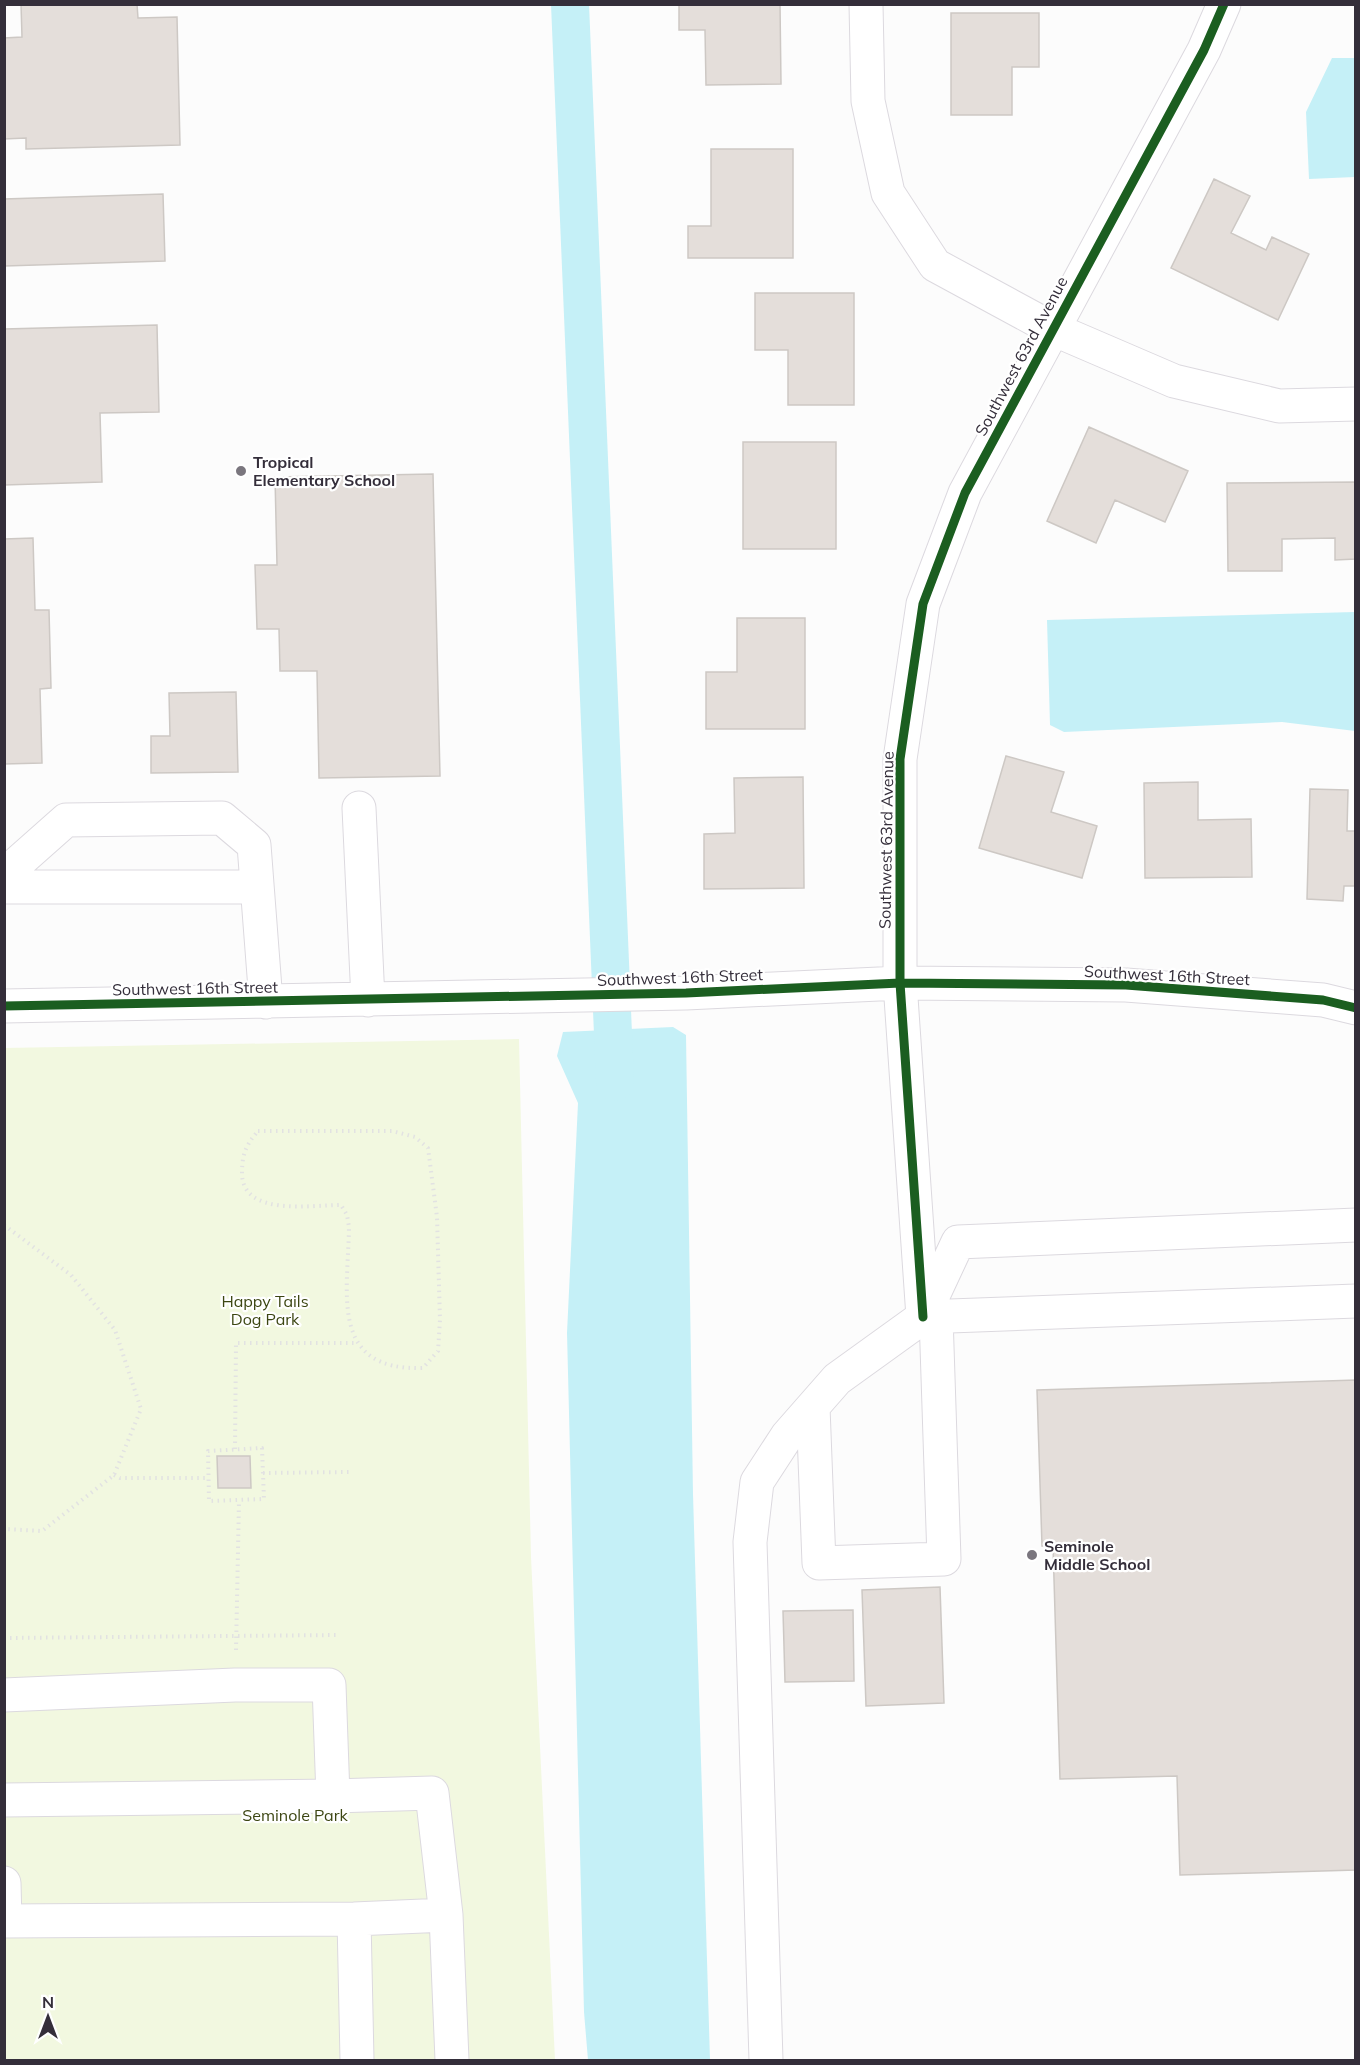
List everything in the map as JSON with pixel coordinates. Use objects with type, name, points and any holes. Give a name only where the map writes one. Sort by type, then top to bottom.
[{"type":"street","points":[[866,4],[868,101],[888,193],[935,265],[1053,329],[1174,381],[1279,406],[1356,404]]},
{"type":"street","name":"Southwest 63rd Avenue","points":[[813,1407],[819,1563],[944,1559],[929,1317],[900,983],[900,759],[922,604],[965,493],[1204,50],[1224,4]]},
{"type":"street","points":[[359,808],[368,1000]]},
{"type":"street","points":[[4,875],[66,820],[222,818],[254,845],[266,1002]]},
{"type":"street","points":[[4,887],[257,886]]},
{"type":"street","name":"Southwest 16th Street","points":[[4,1006],[686,993],[900,983],[1125,985],[1323,1000],[1356,1008]]},
{"type":"street","points":[[929,1317],[957,1242],[1356,1225]]},
{"type":"street","points":[[766,2061],[750,1542],[757,1482],[787,1436],[837,1379],[929,1317],[1356,1300]]},
{"type":"street","points":[[4,1695],[235,1685],[329,1685],[333,1796]]},
{"type":"street","points":[[4,1800],[432,1793],[446,1915],[452,2061]]},
{"type":"street","points":[[4,1883],[5,1921],[354,1919],[446,1915]]},
{"type":"street","points":[[354,1919],[357,2061]]},
{"type":"path","points":[[258,1131],[392,1131],[415,1137],[428,1148],[436,1217],[440,1320],[438,1351],[423,1368],[396,1369],[367,1356],[358,1343],[351,1333],[347,1215],[341,1205],[267,1205],[248,1195],[242,1181],[242,1163],[245,1147],[258,1131]]},
{"type":"path","points":[[4,1225],[71,1275],[115,1330],[141,1409],[114,1475],[42,1531],[4,1529]]},
{"type":"path","points":[[235,1449],[236,1343],[358,1343]]},
{"type":"path","points":[[262,1448],[263,1473],[264,1499],[209,1501],[208,1451],[262,1448]]},
{"type":"path","points":[[263,1473],[349,1472]]},
{"type":"path","points":[[114,1475],[120,1478],[209,1478]]},
{"type":"path","points":[[235,1685],[239,1501]]},
{"type":"path","points":[[4,1638],[236,1634],[339,1635]]},
{"type":"green space","points":[[519,1039],[531,1557],[555,2060],[5,2060],[4,1048]]},
{"type":"water","points":[[1332,58],[1355,58],[1355,177],[1309,179],[1306,112]]},
{"type":"water","points":[[1355,612],[1355,731],[1282,722],[1064,732],[1050,725],[1047,620]]},
{"type":"water","points":[[673,1027],[686,1035],[693,1494],[710,2060],[588,2060],[584,2012],[567,1333],[578,1103],[557,1056],[563,1032]]},
{"type":"building","points":[[21,4],[137,4],[138,18],[177,17],[180,145],[26,149],[26,138],[4,139],[4,38],[22,37]]},
{"type":"building","points":[[679,4],[780,4],[781,84],[706,85],[705,30],[679,30]]},
{"type":"building","points":[[951,13],[1039,13],[1039,67],[1012,67],[1012,115],[951,115]]},
{"type":"building","points":[[711,149],[793,149],[793,258],[688,258],[688,226],[711,226]]},
{"type":"building","points":[[1214,179],[1250,196],[1231,233],[1266,250],[1272,237],[1309,254],[1278,320],[1171,268]]},
{"type":"building","points":[[163,194],[165,261],[5,266],[4,199]]},
{"type":"building","points":[[755,293],[854,293],[854,405],[788,405],[788,350],[755,350]]},
{"type":"building","points":[[157,325],[159,412],[100,413],[102,482],[4,485],[4,329]]},
{"type":"building","points":[[1089,427],[1188,471],[1165,522],[1115,500],[1096,543],[1047,521]]},
{"type":"building","points":[[743,442],[836,442],[836,549],[743,549]]},
{"type":"building","points":[[433,474],[440,776],[319,778],[317,671],[280,671],[279,629],[257,629],[255,565],[277,565],[275,477]]},
{"type":"building","points":[[1356,482],[1356,559],[1335,560],[1335,538],[1282,539],[1282,571],[1228,571],[1227,483]]},
{"type":"building","points":[[33,538],[35,610],[49,610],[51,688],[40,689],[42,763],[4,764],[4,539]]},
{"type":"building","points":[[737,618],[805,618],[805,729],[706,729],[706,672],[737,672]]},
{"type":"building","points":[[236,692],[238,772],[151,773],[151,736],[170,736],[169,693]]},
{"type":"building","points":[[1006,756],[1064,772],[1051,812],[1097,826],[1082,878],[979,848]]},
{"type":"building","points":[[803,777],[804,888],[704,889],[704,834],[735,833],[734,778]]},
{"type":"building","points":[[1198,782],[1198,820],[1251,819],[1252,877],[1145,878],[1144,783]]},
{"type":"building","points":[[1310,789],[1348,790],[1347,831],[1356,831],[1356,886],[1344,886],[1343,901],[1307,899]]},
{"type":"building","points":[[1356,1380],[1356,1870],[1180,1875],[1177,1776],[1060,1779],[1053,1546],[1042,1546],[1037,1390]]},
{"type":"building","points":[[217,1456],[250,1456],[251,1488],[218,1488]]},
{"type":"building","points":[[940,1587],[944,1703],[866,1706],[862,1590]]},
{"type":"building","points":[[853,1610],[854,1681],[785,1682],[783,1611]]},
{"type":"waterway","points":[[570,4],[615,1082]]},
{"type":"cycle path","points":[[923,1317],[900,983],[900,759],[923,604],[965,493],[1204,50],[1224,4]]},
{"type":"cycle path","points":[[4,1006],[686,993],[900,983],[1126,985],[1323,1000],[1356,1008]]},
{"type":"place","name":"Tropical Elementary School","points":[[241,471]]},
{"type":"place","name":"Seminole Middle School","points":[[1032,1555]]},
{"type":"park label","name":"Happy Tails Dog Park","points":[[265,1310]]},
{"type":"park label","name":"Seminole Park","points":[[295,1815]]}]
